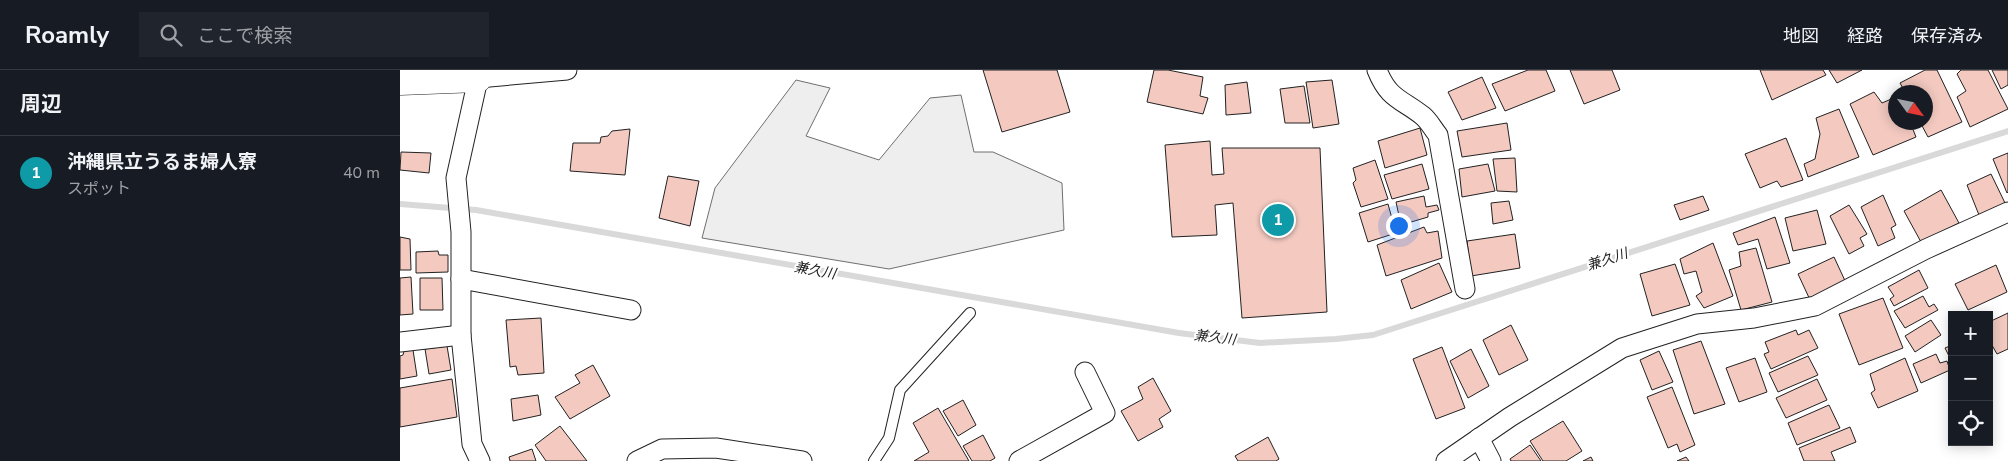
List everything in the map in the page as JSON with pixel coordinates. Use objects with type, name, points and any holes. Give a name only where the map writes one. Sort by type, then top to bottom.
[{"type":"street","points":[[400,81],[479,74],[567,70]]},
{"type":"street","points":[[1377,70],[1382,82],[1399,101],[1424,117],[1438,135],[1465,289]]},
{"type":"street","points":[[479,74],[456,178],[461,232],[461,335],[472,444],[480,461]]},
{"type":"street","points":[[1446,461],[1479,438],[1622,348],[1697,324],[1754,318],[1815,306],[1926,250],[2008,212]]},
{"type":"street","points":[[461,279],[631,310]]},
{"type":"street","points":[[400,342],[461,335]]},
{"type":"street","points":[[1019,461],[1105,413],[1085,372]]},
{"type":"street","points":[[1479,438],[1491,461]]},
{"type":"street","points":[[636,461],[662,449],[716,448],[802,461]]},
{"type":"lane","points":[[874,461],[889,438],[900,390],[970,313]]},
{"type":"shaded area","points":[[796,80],[830,88],[806,136],[879,160],[930,98],[961,95],[974,152],[993,152],[1062,183],[1064,230],[889,269],[702,238],[715,188]]},
{"type":"building","points":[[983,70],[1057,70],[1070,112],[1002,132]]},
{"type":"building","points":[[1154,70],[1168,70],[1203,77],[1200,96],[1208,98],[1203,114],[1147,102]]},
{"type":"building","points":[[1528,70],[1546,70],[1555,91],[1505,111],[1492,84]]},
{"type":"building","points":[[1570,70],[1612,70],[1620,90],[1584,104]]},
{"type":"building","points":[[1760,70],[1823,70],[1826,75],[1772,100]]},
{"type":"building","points":[[1829,70],[1862,70],[1837,83]]},
{"type":"building","points":[[1925,70],[1937,70],[1962,122],[1928,137],[1924,130],[1933,130],[1933,85],[1901,85],[1900,83]]},
{"type":"building","points":[[1961,70],[1988,70],[2008,109],[1970,127],[1957,97],[1966,91],[1957,74]]},
{"type":"building","points":[[1992,70],[2008,70],[2008,85],[2001,89]]},
{"type":"building","points":[[1482,77],[1496,108],[1462,120],[1448,92]]},
{"type":"building","points":[[1332,80],[1339,124],[1313,128],[1306,82]]},
{"type":"building","points":[[1247,82],[1251,113],[1226,115],[1225,85]]},
{"type":"building","points":[[1304,86],[1310,123],[1285,123],[1280,89]]},
{"type":"building","points":[[1874,92],[1882,103],[1888,100],[1888,130],[1913,130],[1916,137],[1873,155],[1850,104]]},
{"type":"building","points":[[1839,109],[1859,157],[1808,177],[1804,164],[1815,159],[1820,134],[1816,118]]},
{"type":"building","points":[[1507,123],[1511,150],[1462,157],[1457,131]]},
{"type":"building","points":[[1420,128],[1427,155],[1385,168],[1378,141]]},
{"type":"building","points":[[630,129],[625,175],[570,171],[573,143],[600,143],[601,137],[608,136],[612,131]]},
{"type":"building","points":[[1786,138],[1803,180],[1781,187],[1777,181],[1760,188],[1745,154]]},
{"type":"building","points":[[1210,141],[1212,175],[1224,174],[1222,148],[1320,148],[1327,312],[1242,318],[1233,203],[1215,205],[1217,235],[1172,237],[1165,145]]},
{"type":"building","points":[[401,152],[431,153],[429,173],[400,170]]},
{"type":"building","points":[[2008,153],[2008,192],[2007,193],[1993,159]]},
{"type":"building","points":[[1515,158],[1517,192],[1497,191],[1493,159]]},
{"type":"building","points":[[1375,160],[1388,199],[1361,207],[1353,183],[1356,180],[1353,168]]},
{"type":"building","points":[[1422,164],[1429,189],[1392,199],[1384,175]]},
{"type":"building","points":[[1488,164],[1495,191],[1462,197],[1459,169]]},
{"type":"building","points":[[1991,174],[2005,203],[1979,215],[1967,185]]},
{"type":"building","points":[[668,176],[699,181],[690,226],[659,218]]},
{"type":"building","points":[[1941,190],[1959,223],[1921,242],[1904,211]]},
{"type":"building","points":[[1883,195],[1896,225],[1891,228],[1895,238],[1878,246],[1861,207]]},
{"type":"building","points":[[1424,196],[1426,207],[1437,205],[1439,210],[1428,213],[1428,217],[1401,225],[1396,202]]},
{"type":"building","points":[[1703,196],[1709,210],[1680,220],[1674,205]]},
{"type":"building","points":[[1509,201],[1513,220],[1493,224],[1491,203]]},
{"type":"building","points":[[1388,204],[1396,233],[1368,242],[1359,213]]},
{"type":"building","points":[[1849,205],[1867,234],[1860,238],[1864,246],[1849,254],[1830,216]]},
{"type":"building","points":[[1817,210],[1826,244],[1793,251],[1785,218]]},
{"type":"building","points":[[1775,217],[1790,263],[1767,269],[1758,239],[1738,245],[1733,233]]},
{"type":"building","points":[[1424,227],[1427,233],[1438,231],[1442,258],[1386,276],[1377,245]]},
{"type":"building","points":[[1515,234],[1520,268],[1471,276],[1467,241]]},
{"type":"building","points":[[400,237],[410,239],[411,270],[400,270]]},
{"type":"building","points":[[1713,243],[1733,296],[1704,308],[1696,296],[1702,292],[1696,271],[1684,274],[1680,259]]},
{"type":"building","points":[[1756,248],[1772,302],[1741,310],[1729,270],[1741,266],[1739,252]]},
{"type":"building","points":[[438,251],[439,255],[448,255],[448,272],[416,273],[416,252]]},
{"type":"building","points":[[1834,257],[1847,285],[1811,302],[1798,274]]},
{"type":"building","points":[[1439,263],[1452,292],[1411,309],[1401,280]]},
{"type":"building","points":[[1675,264],[1690,305],[1652,316],[1640,274]]},
{"type":"building","points":[[1996,265],[2007,292],[1968,310],[1955,284]]},
{"type":"building","points":[[1919,270],[1928,288],[1894,306],[1890,299],[1894,296],[1888,287]]},
{"type":"building","points":[[411,277],[413,314],[400,315],[400,278]]},
{"type":"building","points":[[420,278],[442,278],[443,310],[420,310]]},
{"type":"building","points":[[1923,296],[1929,307],[1934,304],[1938,310],[1905,328],[1894,311]]},
{"type":"building","points":[[1883,298],[1903,348],[1859,365],[1839,314]]},
{"type":"building","points":[[2008,313],[2008,349],[1997,354],[1993,347],[1993,320]]},
{"type":"building","points":[[541,318],[544,373],[518,375],[516,366],[510,367],[506,320]]},
{"type":"building","points":[[1931,320],[1941,335],[1915,352],[1905,336]]},
{"type":"building","points":[[1511,325],[1528,360],[1499,375],[1483,340]]},
{"type":"building","points":[[1796,330],[1798,335],[1809,330],[1818,348],[1771,369],[1764,354],[1769,352],[1765,342]]},
{"type":"building","points":[[1701,341],[1725,404],[1694,414],[1673,350]]},
{"type":"building","points":[[447,346],[451,370],[429,374],[425,349]]},
{"type":"building","points":[[1442,347],[1465,408],[1436,419],[1413,359]]},
{"type":"building","points":[[1471,349],[1489,386],[1468,398],[1450,361]]},
{"type":"building","points":[[413,350],[417,376],[400,379],[400,356],[403,355],[404,351]]},
{"type":"building","points":[[1659,351],[1673,382],[1652,390],[1640,360]]},
{"type":"building","points":[[1936,354],[1940,363],[1947,361],[1948,371],[1921,383],[1913,364]]},
{"type":"building","points":[[1808,356],[1818,375],[1778,392],[1769,373]]},
{"type":"building","points":[[1755,358],[1767,392],[1739,402],[1726,368]]},
{"type":"building","points":[[1905,358],[1918,391],[1878,408],[1871,393],[1875,390],[1870,374]]},
{"type":"building","points":[[593,365],[610,396],[570,419],[555,397],[580,383],[575,375]]},
{"type":"building","points":[[1153,378],[1171,411],[1159,419],[1163,427],[1138,441],[1121,411],[1143,399],[1138,387]]},
{"type":"building","points":[[452,379],[457,417],[400,427],[400,388]]},
{"type":"building","points":[[1817,379],[1827,400],[1786,418],[1776,398]]},
{"type":"building","points":[[1672,387],[1695,445],[1680,452],[1677,444],[1668,448],[1647,397]]},
{"type":"building","points":[[538,395],[541,415],[513,421],[511,399]]},
{"type":"building","points":[[963,400],[976,425],[958,436],[943,411]]},
{"type":"building","points":[[1829,405],[1840,428],[1797,445],[1788,423]]},
{"type":"building","points":[[938,408],[969,461],[914,461],[929,452],[913,423]]},
{"type":"building","points":[[1563,421],[1582,451],[1566,461],[1543,461],[1530,441]]},
{"type":"building","points":[[560,426],[587,461],[546,461],[535,445]]},
{"type":"building","points":[[1850,427],[1856,442],[1831,452],[1835,461],[1804,461],[1799,448]]},
{"type":"building","points":[[983,435],[995,458],[990,461],[972,461],[963,446]]},
{"type":"building","points":[[1268,437],[1279,459],[1276,461],[1238,461],[1235,456]]},
{"type":"building","points":[[1530,445],[1541,461],[1511,461],[1510,459]]},
{"type":"building","points":[[532,449],[536,461],[510,461],[509,457]]},
{"type":"building","points":[[1591,457],[1593,461],[1583,461]]},
{"type":"building","points":[[1686,457],[1689,461],[1677,461]]},
{"type":"waterway","name":"兼久川","points":[[400,204],[476,210],[1179,333],[1260,343],[1373,335],[2008,131]]},
{"type":"place","name":"沖縄県立うるま婦人寮","points":[[1278,220]]}]
